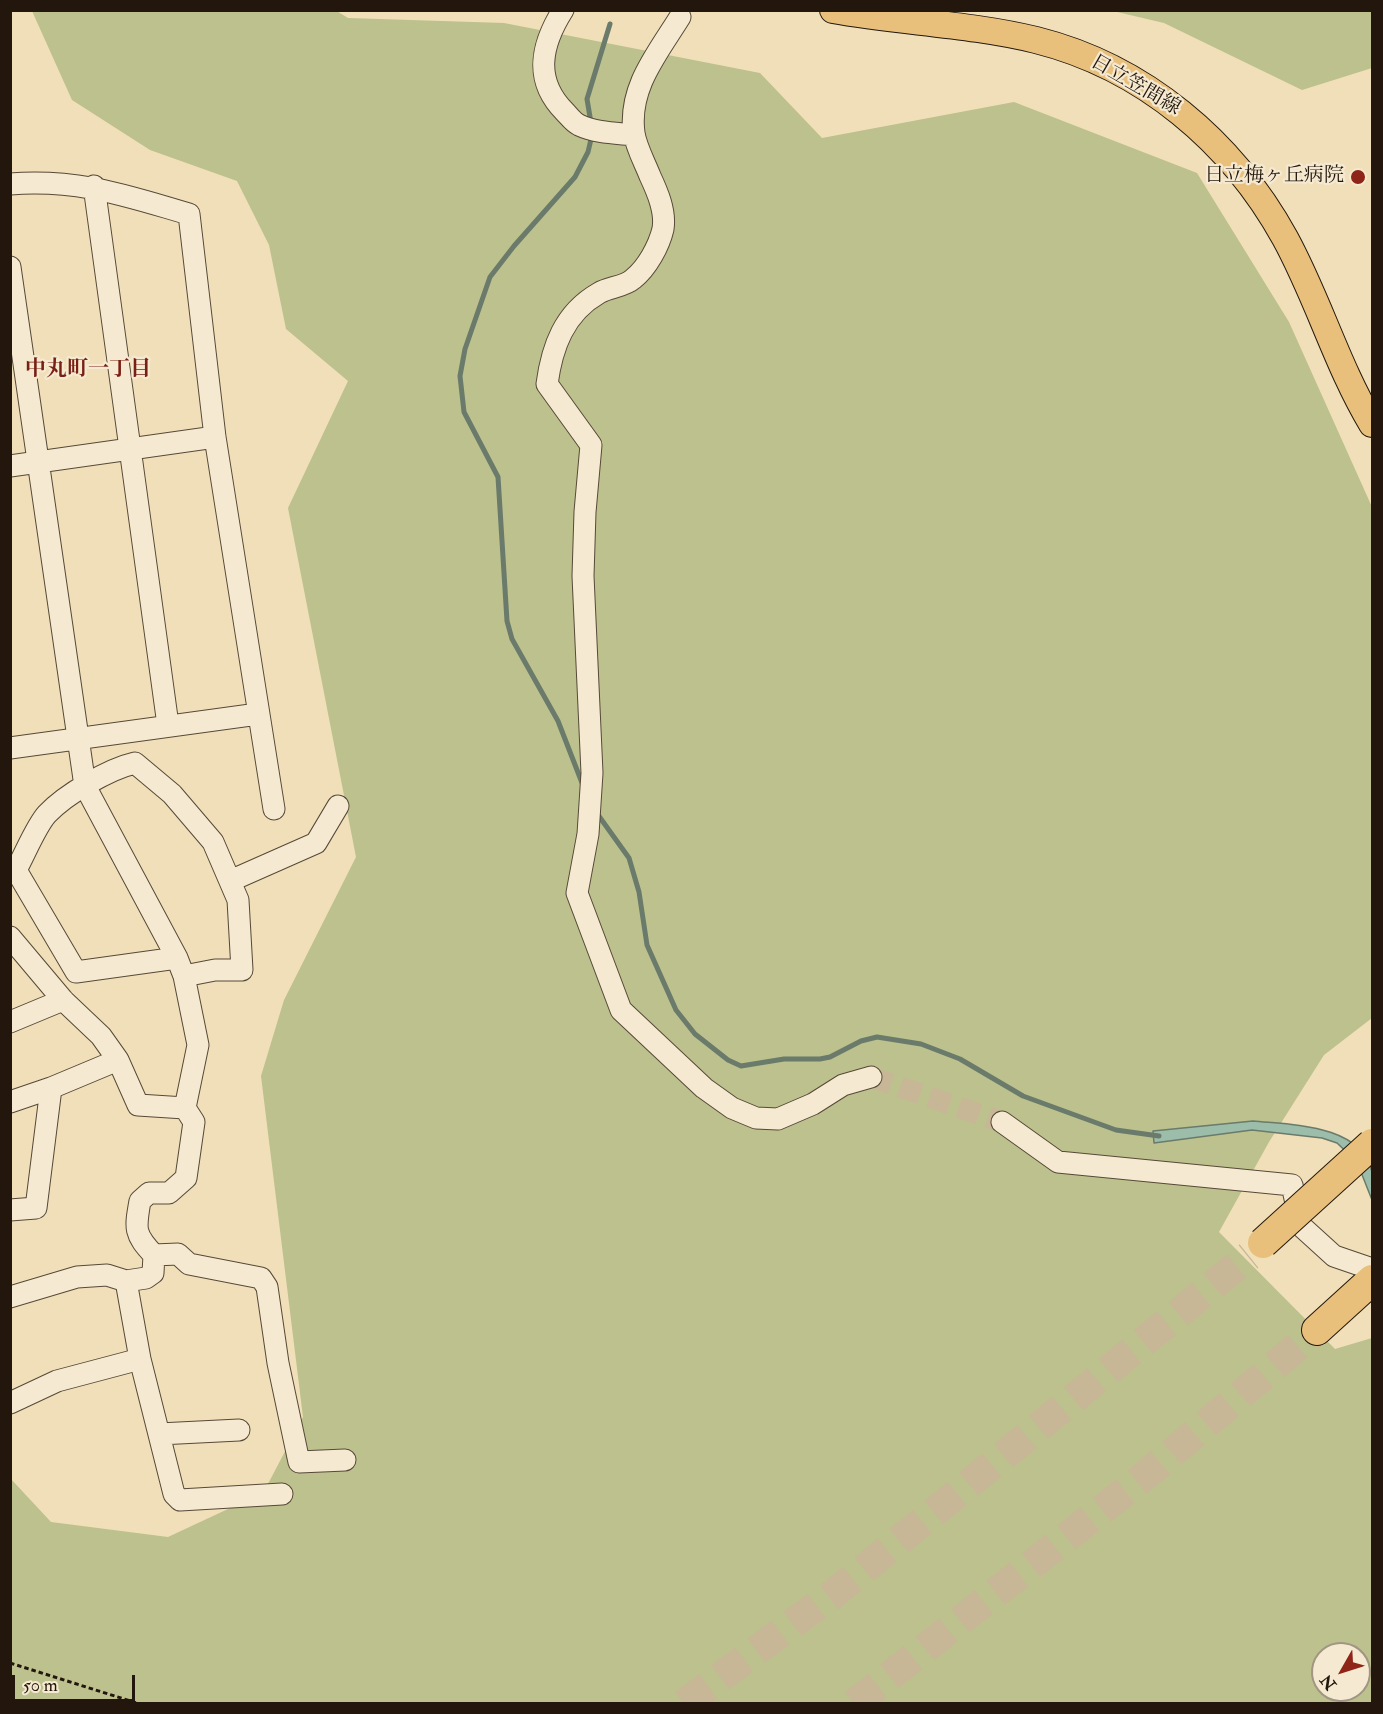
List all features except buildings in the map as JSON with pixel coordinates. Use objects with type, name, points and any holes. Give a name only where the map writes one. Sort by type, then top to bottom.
[{"type":"highway","points":[[1256,1249],[1372,1144]]},
{"type":"highway","points":[[1324,1324],[1372,1280]]},
{"type":"main road","name":"日立笠間線","points":[[833,10],[896,21],[985,30],[1037,41],[1078,54],[1122,74],[1179,110],[1212,139],[1266,206],[1286,239],[1372,424]]},
{"type":"street","points":[[563,10],[549,33],[543,57],[546,81],[555,102],[577,124],[601,132],[634,135]]},
{"type":"street","points":[[680,17],[643,75],[633,103],[634,135],[660,199],[663,227],[654,253],[632,280],[599,293],[578,310],[560,333],[551,356],[547,384],[591,445],[585,512],[583,576],[592,773],[588,834],[577,893],[621,1010],[704,1088],[732,1108],[756,1118],[778,1119],[813,1104],[843,1085],[871,1077]]},
{"type":"street","points":[[10,184],[48,181],[94,186],[189,214],[215,436],[274,809]]},
{"type":"street","points":[[94,186],[168,725]]},
{"type":"street","points":[[10,1297],[77,1277],[107,1275],[126,1281],[146,1278],[153,1273],[154,1255],[139,1239],[135,1227],[140,1201],[149,1193],[169,1193],[186,1178],[194,1122],[185,1108],[198,1045],[181,967],[85,786],[39,462],[18,375],[11,275]]},
{"type":"street","points":[[10,466],[215,436]]},
{"type":"street","points":[[10,748],[258,714]]},
{"type":"street","points":[[135,763],[172,794],[213,842],[238,900],[242,970],[181,967],[76,972],[16,870],[46,814],[85,786],[123,766],[135,763]]},
{"type":"street","points":[[230,881],[315,843],[338,806]]},
{"type":"street","points":[[11,939],[63,1000],[101,1036],[118,1060],[138,1105],[185,1108]]},
{"type":"street","points":[[10,1022],[63,1000]]},
{"type":"street","points":[[10,1102],[51,1088],[118,1060]]},
{"type":"street","points":[[10,1210],[36,1208],[51,1088]]},
{"type":"street","points":[[1002,1122],[1058,1162],[1292,1185],[1300,1226],[1334,1256],[1372,1269]]},
{"type":"street","points":[[154,1255],[178,1254],[189,1264],[261,1278],[267,1287],[278,1363],[299,1462],[345,1460]]},
{"type":"street","points":[[126,1281],[140,1359],[174,1494],[180,1500],[282,1494]]},
{"type":"street","points":[[10,1403],[57,1381],[140,1359]]},
{"type":"street","points":[[159,1434],[239,1430]]},
{"type":"path","points":[[10,1663],[140,1704]]},
{"type":"green space","points":[[335,10],[348,18],[504,23],[760,73],[822,138],[1014,102],[1197,173],[1289,322],[1372,507],[1372,1018],[1324,1055],[1269,1142],[1219,1232],[1335,1349],[1372,1338],[1372,1703],[11,1703],[10,1478],[51,1522],[168,1537],[258,1495],[269,1482],[303,1417],[261,1076],[284,1000],[356,857],[288,508],[348,381],[286,329],[269,245],[237,181],[150,150],[72,100],[32,11]]},
{"type":"green space","points":[[1113,11],[1372,11],[1372,68],[1302,90],[1164,23]]},
{"type":"shaded area","points":[[1253,1121],[1323,1130],[1354,1144],[1365,1156],[1372,1172],[1372,1200],[1357,1162],[1337,1143],[1322,1138],[1252,1130],[1154,1143],[1153,1131]]},
{"type":"waterway","points":[[591,123],[587,99],[610,24]]},
{"type":"waterway","points":[[584,788],[558,721],[512,639],[507,621],[498,477],[464,412],[460,376],[465,349],[490,277],[575,177],[588,152],[592,135]]},
{"type":"waterway","points":[[596,812],[629,858],[639,892],[647,945],[676,1010],[695,1034],[728,1060],[741,1066],[784,1059],[820,1059],[830,1057],[861,1041],[877,1037],[921,1044],[960,1059],[1023,1096],[1116,1130],[1159,1136]]},
{"type":"tunnel","points":[[871,1077],[1002,1122]]},
{"type":"tunnel","points":[[684,1704],[837,1591],[1249,1256]]},
{"type":"tunnel","points":[[854,1704],[1146,1475],[1317,1330]]},
{"type":"place","name":"日立梅ヶ丘病院","points":[[1358,177]]},
{"type":"district","name":"中丸町一丁目","points":[[88,370]]}]
